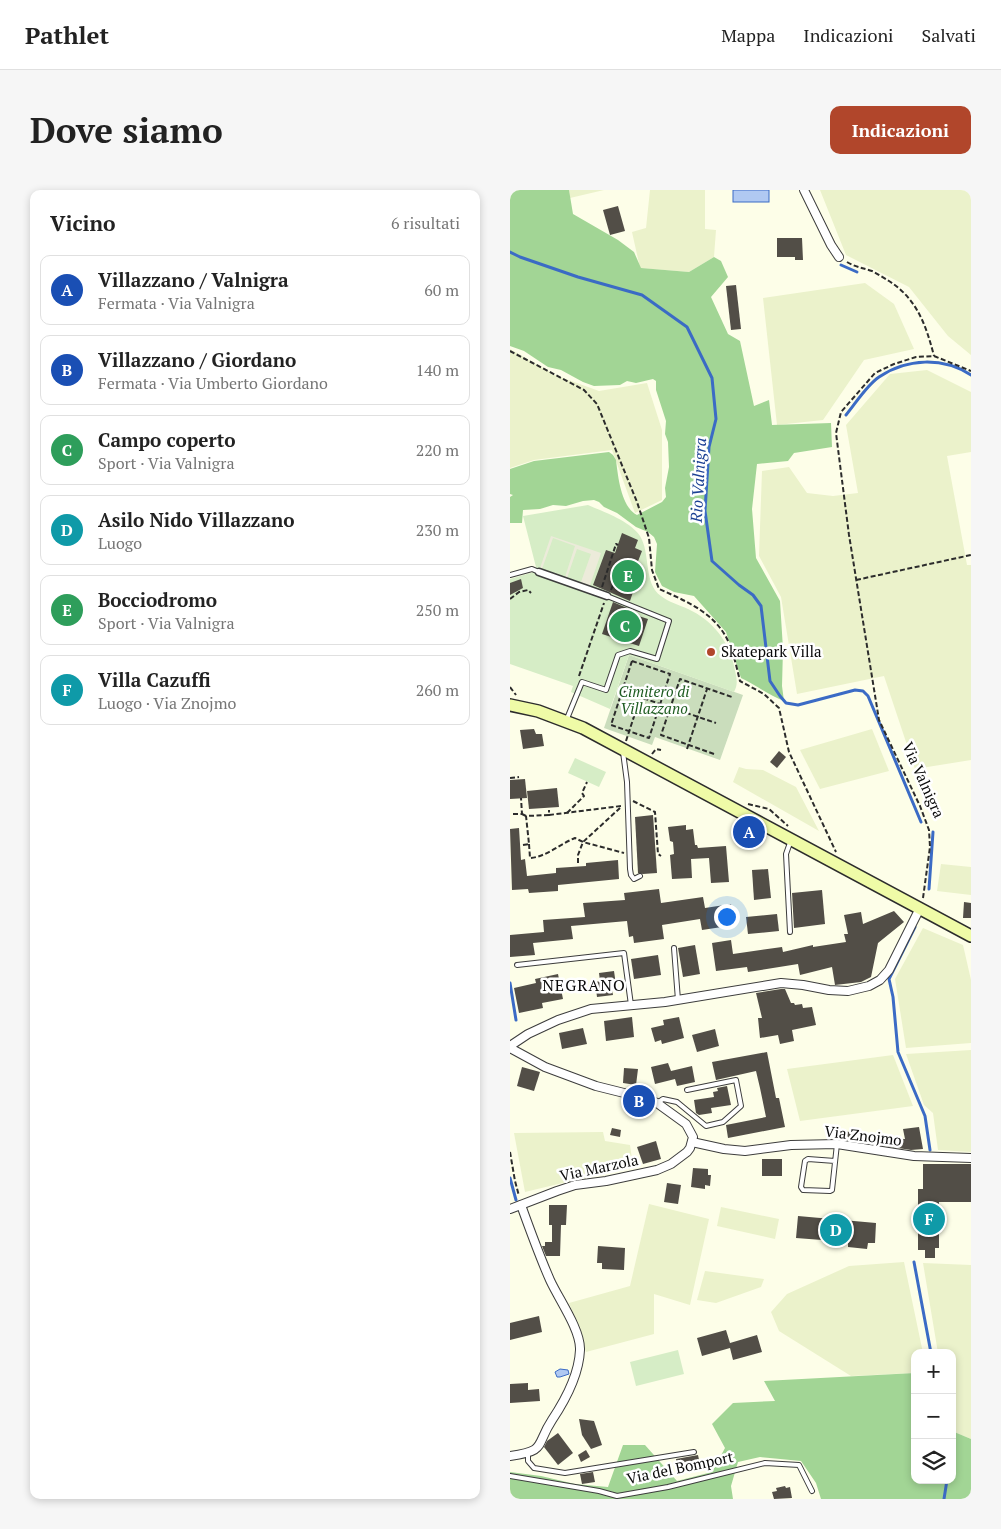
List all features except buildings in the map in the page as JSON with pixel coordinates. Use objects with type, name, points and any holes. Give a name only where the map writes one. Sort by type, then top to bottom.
[{"type":"main road","points":[[510,704],[538,711],[625,745],[791,840],[919,910],[971,936]]},
{"type":"street","points":[[804,190],[831,245],[839,257]]},
{"type":"street","points":[[539,572],[606,596]]},
{"type":"street","points":[[691,1145],[692,1133],[686,1124],[658,1104],[648,1099],[596,1086],[545,1067],[510,1048],[512,1044],[558,1020],[591,1009],[678,1000],[781,983],[848,991],[869,986],[880,980],[889,970],[919,910]]},
{"type":"street","name":"Via Znojmo","points":[[691,1145],[745,1151],[791,1145],[837,1144],[905,1155],[971,1158]]},
{"type":"street","name":"Via Marzola","points":[[510,1210],[575,1185],[606,1182],[657,1170],[680,1159],[691,1145]]},
{"type":"street","points":[[510,1456],[528,1454],[539,1447],[547,1428],[573,1383],[580,1349],[573,1324],[539,1255],[521,1205]]},
{"type":"lane","points":[[510,575],[532,569],[539,572]]},
{"type":"lane","points":[[566,721],[582,682],[606,690],[618,655],[630,651],[657,659],[669,620],[606,596]]},
{"type":"lane","points":[[625,745],[631,875],[634,878],[640,876]]},
{"type":"lane","points":[[790,932],[786,854],[791,840]]},
{"type":"lane","points":[[674,948],[678,1000]]},
{"type":"lane","points":[[517,966],[624,953],[631,1006]]},
{"type":"lane","points":[[658,1104],[663,1099],[677,1102],[706,1126],[723,1122],[741,1106],[736,1080],[687,1090]]},
{"type":"lane","points":[[835,1161],[808,1159],[805,1161],[801,1187],[803,1190],[830,1192],[832,1190],[837,1144]]},
{"type":"lane","name":"Via del Bomport","points":[[528,1454],[528,1462],[534,1468],[565,1473],[694,1452]]},
{"type":"lane","name":"Via del Bomport","points":[[510,1476],[599,1491],[617,1496],[668,1487],[765,1463],[798,1465],[812,1491]]},
{"type":"path","points":[[839,257],[854,266],[873,272],[900,288],[915,304],[928,330],[934,356],[971,371]]},
{"type":"path","points":[[510,351],[584,390],[597,404],[637,502],[649,538],[652,570],[659,589],[690,603],[706,613],[729,643],[740,681],[764,694],[779,708],[789,752],[837,854],[840,866]]},
{"type":"path","name":"Via Valnigra","points":[[919,910],[926,883],[930,847],[929,830],[920,806],[879,720],[856,580],[836,433],[841,412],[876,373],[916,357],[934,356]]},
{"type":"path","points":[[599,594],[612,554],[616,544],[618,545]]},
{"type":"path","points":[[856,580],[971,555]]},
{"type":"path","points":[[510,599],[524,591],[528,590],[531,593]]},
{"type":"path","points":[[580,689],[578,678],[606,596]]},
{"type":"path","points":[[632,661],[670,674],[650,738],[611,725],[622,691],[632,661]]},
{"type":"path","points":[[714,754],[661,735],[680,679],[732,697]]},
{"type":"path","points":[[687,749],[708,689]]},
{"type":"path","points":[[622,691],[716,722]]},
{"type":"path","points":[[625,745],[641,697]]},
{"type":"path","points":[[652,754],[656,749],[661,750]]},
{"type":"path","points":[[510,778],[519,777]]},
{"type":"path","points":[[567,813],[584,796],[582,793],[587,782]]},
{"type":"path","points":[[521,798],[522,814]]},
{"type":"path","points":[[627,798],[655,812],[658,854],[661,856]]},
{"type":"path","points":[[513,814],[526,816],[549,815],[622,806],[583,842],[578,855],[578,863]]},
{"type":"path","points":[[549,810],[549,815]]},
{"type":"path","points":[[526,816],[530,858],[540,857],[575,838],[583,842],[629,854]]},
{"type":"path","points":[[523,845],[529,844]]},
{"type":"path","points":[[510,1152],[514,1181],[521,1205]]},
{"type":"green space","points":[[510,190],[569,190],[573,214],[618,240],[634,252],[641,268],[689,272],[714,257],[721,261],[728,277],[711,297],[728,334],[740,341],[754,406],[769,400],[772,425],[831,423],[832,447],[794,453],[788,461],[757,464],[752,509],[756,558],[780,601],[784,701],[741,678],[726,632],[694,596],[674,592],[662,586],[655,572],[657,544],[654,537],[648,532],[636,527],[617,513],[594,500],[566,506],[553,505],[540,509],[523,510],[522,523],[510,523],[510,497],[513,495],[510,494],[510,469],[534,461],[609,452],[616,460],[619,482],[627,505],[637,515],[662,502],[666,497],[665,488],[669,467],[668,442],[665,434],[666,421],[656,390],[656,381],[653,379],[636,383],[627,381],[620,385],[594,386],[561,370],[548,367],[524,351],[510,346]]},
{"type":"green space","points":[[569,190],[604,190],[570,198]]},
{"type":"green space","points":[[650,190],[705,190],[705,229],[716,230],[714,257],[689,272],[640,268],[632,232],[646,228]]},
{"type":"green space","points":[[820,190],[971,190],[971,355],[948,336],[909,287],[846,255]]},
{"type":"green space","points":[[865,283],[894,304],[914,349],[864,360],[823,420],[777,425],[763,298]]},
{"type":"green space","points":[[510,349],[555,375],[599,391],[647,383],[662,430],[662,500],[635,513],[612,450],[534,460],[510,468]]},
{"type":"green space","points":[[927,370],[971,392],[971,452],[947,456],[967,565],[971,565],[971,760],[915,769],[884,676],[797,694],[781,597],[759,556],[762,471],[789,467],[807,493],[833,496],[858,493],[846,425],[890,374]]},
{"type":"green space","points":[[588,505],[616,518],[636,531],[643,543],[649,576],[655,590],[667,600],[705,619],[718,632],[732,657],[737,679],[734,692],[629,655],[610,709],[571,692],[573,686],[510,664],[510,579],[537,571],[523,516]]},
{"type":"green space","name":"Cimitero di Villazzano","points":[[629,655],[743,695],[720,760],[655,737],[652,745],[604,728]]},
{"type":"green space","points":[[872,729],[889,771],[820,789],[800,750]]},
{"type":"green space","points":[[575,758],[606,772],[599,787],[568,773]]},
{"type":"green space","points":[[739,767],[763,770],[796,787],[819,831],[733,782]]},
{"type":"green space","points":[[941,864],[971,867],[971,895],[937,891]]},
{"type":"green space","points":[[923,928],[963,945],[971,980],[971,1043],[906,1048],[895,979]]},
{"type":"green space","points":[[971,1050],[971,1152],[938,1150],[933,1113],[924,1105],[906,1054]]},
{"type":"green space","points":[[893,1055],[913,1106],[800,1121],[787,1069]]},
{"type":"green space","points":[[603,1132],[605,1141],[630,1145],[633,1166],[525,1192],[514,1133]]},
{"type":"green space","points":[[649,1204],[709,1219],[690,1305],[654,1294],[654,1334],[586,1352],[569,1303],[630,1286]]},
{"type":"green space","points":[[721,1207],[779,1219],[775,1239],[717,1226]]},
{"type":"green space","points":[[904,1262],[922,1349],[911,1349],[911,1373],[851,1376],[779,1331],[771,1312],[787,1294],[849,1266]]},
{"type":"green space","points":[[923,1263],[971,1265],[971,1439],[956,1433],[956,1349],[937,1349]]},
{"type":"green space","points":[[705,1271],[764,1279],[761,1287],[716,1303],[697,1300]]},
{"type":"green space","points":[[678,1350],[684,1374],[636,1386],[630,1362]]},
{"type":"green space","points":[[911,1373],[911,1484],[956,1484],[956,1433],[971,1439],[971,1499],[821,1499],[816,1483],[801,1461],[760,1457],[738,1462],[731,1486],[733,1499],[510,1499],[510,1472],[541,1476],[575,1484],[608,1487],[623,1445],[645,1445],[677,1481],[712,1472],[725,1448],[712,1424],[733,1403],[775,1401],[764,1381]]},
{"type":"shaded area","points":[[551,536],[601,553],[588,591],[538,574]],"holes":[[[553,538],[575,546],[565,577],[542,569]],[[577,549],[591,554],[581,582],[567,578]]]},
{"type":"water","points":[[733,190],[769,190],[769,202],[733,202]]},
{"type":"water","points":[[560,1369],[568,1370],[569,1374],[557,1377],[555,1372]]},
{"type":"waterway","name":"Rio Valnigra","points":[[510,252],[578,277],[642,295],[687,327],[712,378],[716,419],[709,447],[705,511],[712,561],[753,595],[761,606],[770,681],[786,703],[798,705],[855,690],[863,691],[868,696],[921,822]]},
{"type":"waterway","points":[[841,265],[857,272]]},
{"type":"waterway","points":[[846,415],[874,381],[901,366],[913,363],[937,363],[949,365],[971,375]]},
{"type":"waterway","name":"Rio Valnigra","points":[[929,889],[933,832]]},
{"type":"waterway","name":"Rio Valnigra","points":[[915,927],[889,979],[893,997],[898,1052],[925,1116],[930,1150]]},
{"type":"waterway","points":[[510,983],[516,1020]]},
{"type":"waterway","points":[[510,1178],[516,1200]]},
{"type":"waterway","name":"Rio Valnigra","points":[[914,1262],[930,1349]]},
{"type":"waterway","name":"Rio Valnigra","points":[[944,1499],[946,1484]]},
{"type":"place","name":"Bocciodromo","points":[[628,576]]},
{"type":"place","name":"Campo coperto","points":[[625,626]]},
{"type":"place","name":"Skatepark Villa","points":[[711,652]]},
{"type":"place","name":"Villazzano / Valnigra","points":[[749,832]]},
{"type":"place","name":"Villazzano / Giordano","points":[[639,1101]]},
{"type":"place","name":"Villa Cazuffi","points":[[929,1219]]},
{"type":"place","name":"Asilo Nido Villazzano","points":[[836,1230]]},
{"type":"district","name":"NEGRANO","points":[[584,985]]}]
